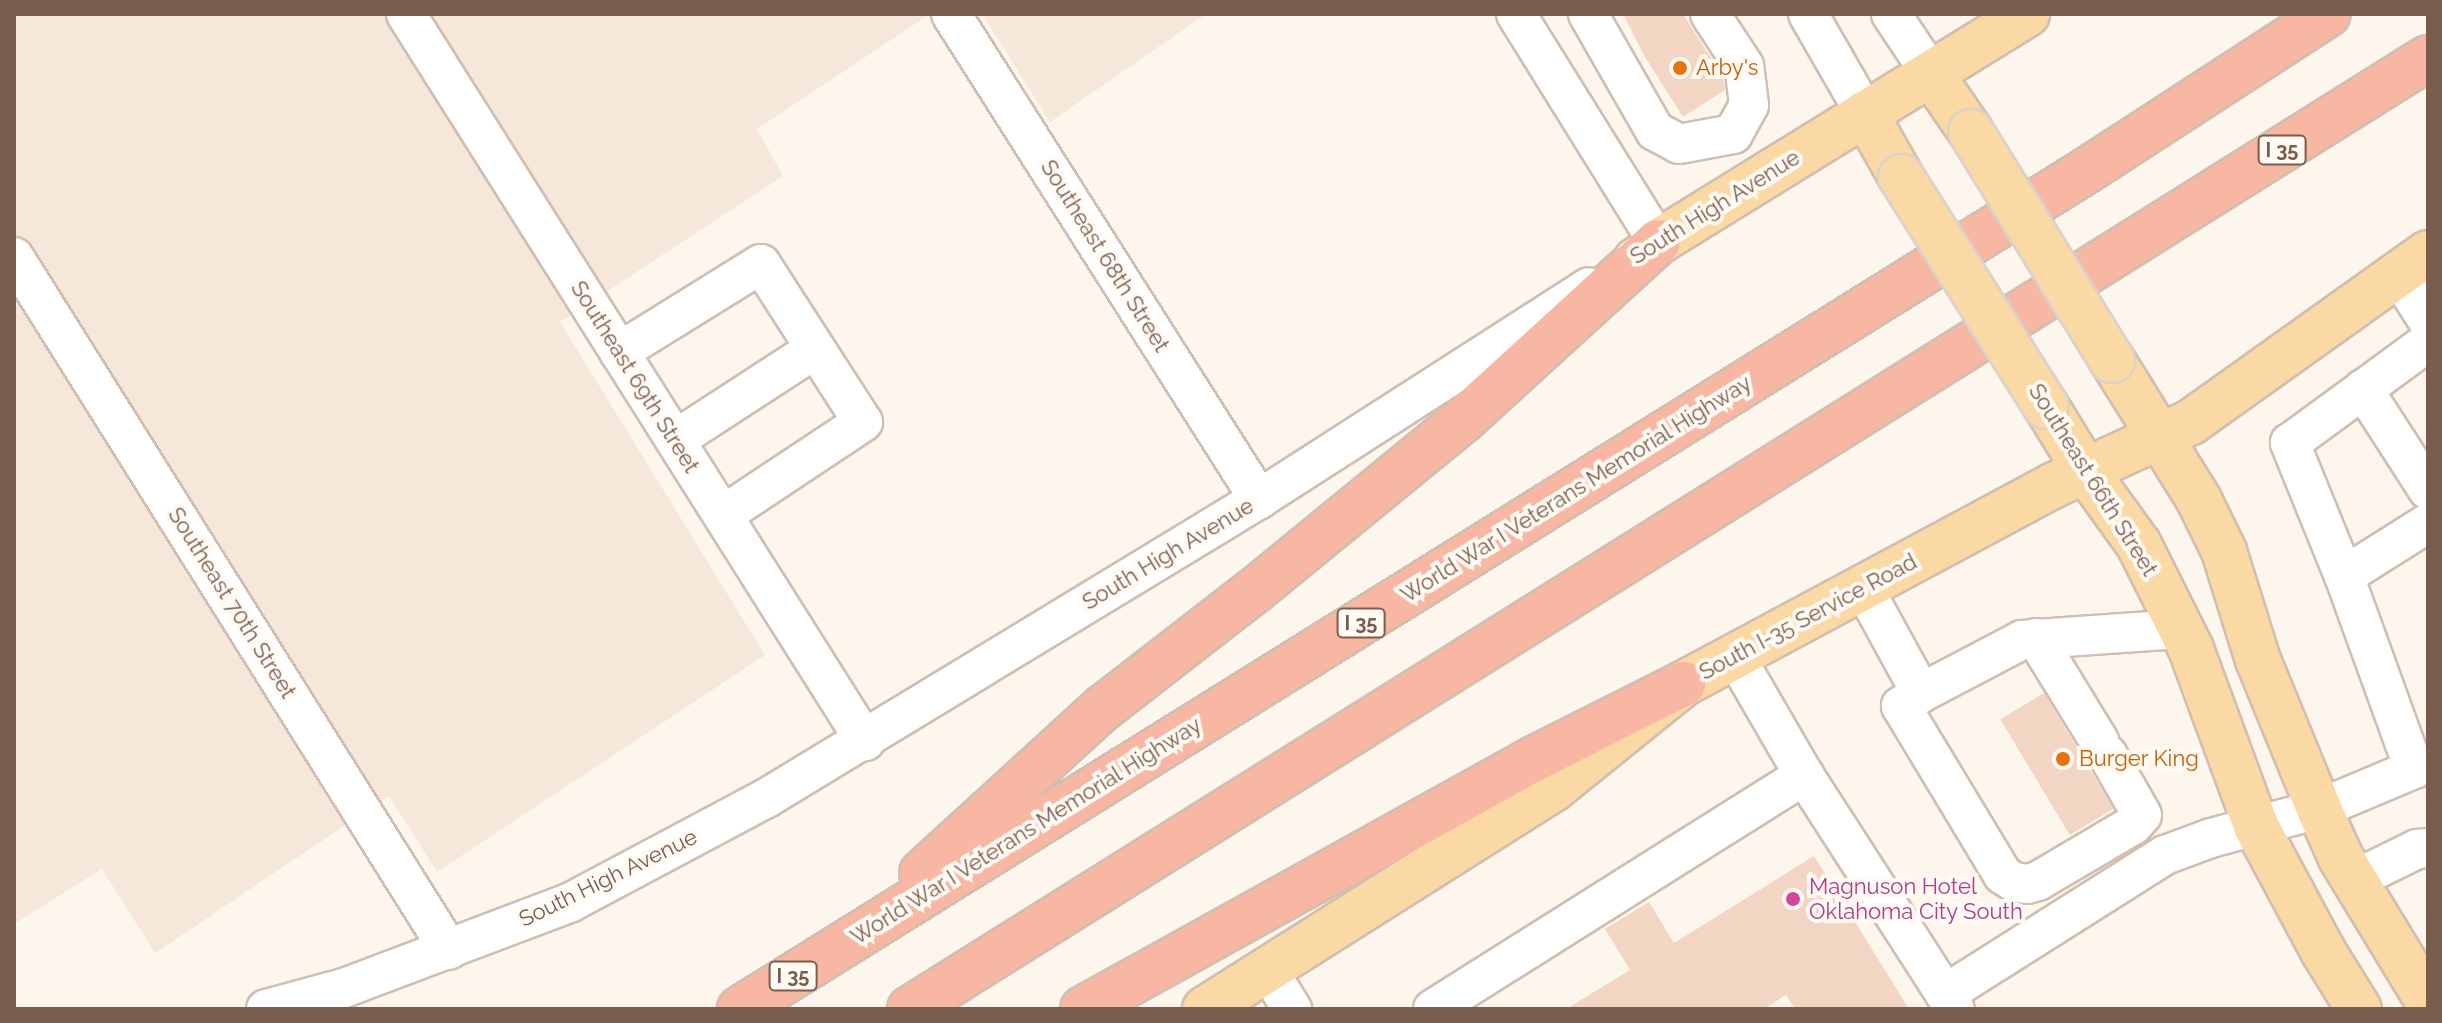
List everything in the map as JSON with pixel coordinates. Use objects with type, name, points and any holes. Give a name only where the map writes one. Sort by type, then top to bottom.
[{"type":"highway","name":"World War I Veterans Memorial Highway","points":[[740,1009],[2065,184],[2328,14]]},
{"type":"highway","name":"I 35","points":[[910,1009],[2428,58]]},
{"type":"highway","points":[[846,943],[1103,708],[1254,591],[1463,420],[1658,242]]},
{"type":"highway","points":[[1083,1009],[1534,759],[1683,684]]},
{"type":"main road","name":"South High Avenue","points":[[1658,242],[2027,14]]},
{"type":"main road","points":[[1931,74],[1971,132],[2199,500],[2224,551],[2258,660],[2319,809],[2354,880],[2428,1001]]},
{"type":"main road","name":"Southeast 66th Street","points":[[1865,113],[1901,177],[2085,470],[2139,545],[2180,629],[2256,826],[2323,951],[2359,1009]]},
{"type":"main road","name":"South I-35 Service Road","points":[[1208,1008],[1553,789],[1683,684],[2085,470],[2191,422],[2413,264]]},
{"type":"street","name":"Southeast 69th Street","points":[[406,14],[865,741]]},
{"type":"street","name":"Southeast 68th Street","points":[[951,14],[1259,499]]},
{"type":"street","points":[[1516,14],[1658,242]]},
{"type":"street","points":[[1588,14],[1655,131],[1679,144],[1733,134]]},
{"type":"street","points":[[1710,14],[1744,66],[1748,86],[1749,105],[1733,134]]},
{"type":"street","name":"Southeast 66th Street","points":[[1808,14],[1865,113]]},
{"type":"street","points":[[1891,14],[1931,74]]},
{"type":"street","points":[[1599,148],[1647,119]]},
{"type":"street","points":[[1733,134],[1763,177]]},
{"type":"street","name":"South High Avenue","points":[[266,1009],[344,988],[571,902],[765,799],[1259,499],[1658,242]]},
{"type":"street","name":"Southeast 70th Street","points":[[14,257],[449,950]]},
{"type":"street","points":[[619,352],[761,264],[863,422],[723,515]]},
{"type":"street","points":[[2413,264],[2428,321]]},
{"type":"street","points":[[1735,656],[1804,775],[1950,1002],[2165,855],[2319,809],[2414,769],[2344,576],[2290,443],[2428,342]]},
{"type":"street","points":[[675,440],[815,349]]},
{"type":"street","points":[[2363,389],[2428,490]]},
{"type":"street","points":[[2344,576],[2428,523]]},
{"type":"street","points":[[1863,587],[1921,693]]},
{"type":"street","points":[[2036,638],[2142,815],[2133,825],[2038,881],[2027,884],[2014,882],[2003,875],[1901,706],[2022,640],[2036,638],[2180,629]]},
{"type":"street","points":[[1433,1009],[1784,792],[1804,775]]},
{"type":"street","points":[[2354,880],[2417,849],[2428,848]]},
{"type":"street","points":[[1268,970],[1292,1009]]},
{"type":"shaded area","points":[[14,14],[930,14],[757,129],[783,176],[560,322],[765,655],[437,872],[389,796],[155,953],[102,869],[14,924]]},
{"type":"shaded area","points":[[982,14],[1206,14],[1050,122]]},
{"type":"building","name":"Arby's","points":[[1623,14],[1683,14],[1723,77],[1725,90],[1683,117],[1645,57]]},
{"type":"building","name":"Burger King","points":[[2044,693],[2114,809],[2070,835],[2000,719]]},
{"type":"building","name":"Magnuson Hotel Oklahoma City South","points":[[1814,856],[1909,1009],[1795,1009],[1786,995],[1764,1009],[1566,1009],[1630,970],[1605,929],[1649,902],[1674,943]]},
{"type":"place","name":"Arby's","points":[[1680,68]]},
{"type":"place","name":"Burger King","points":[[2063,759]]},
{"type":"place","name":"Magnuson Hotel Oklahoma City South","points":[[1793,899]]}]
